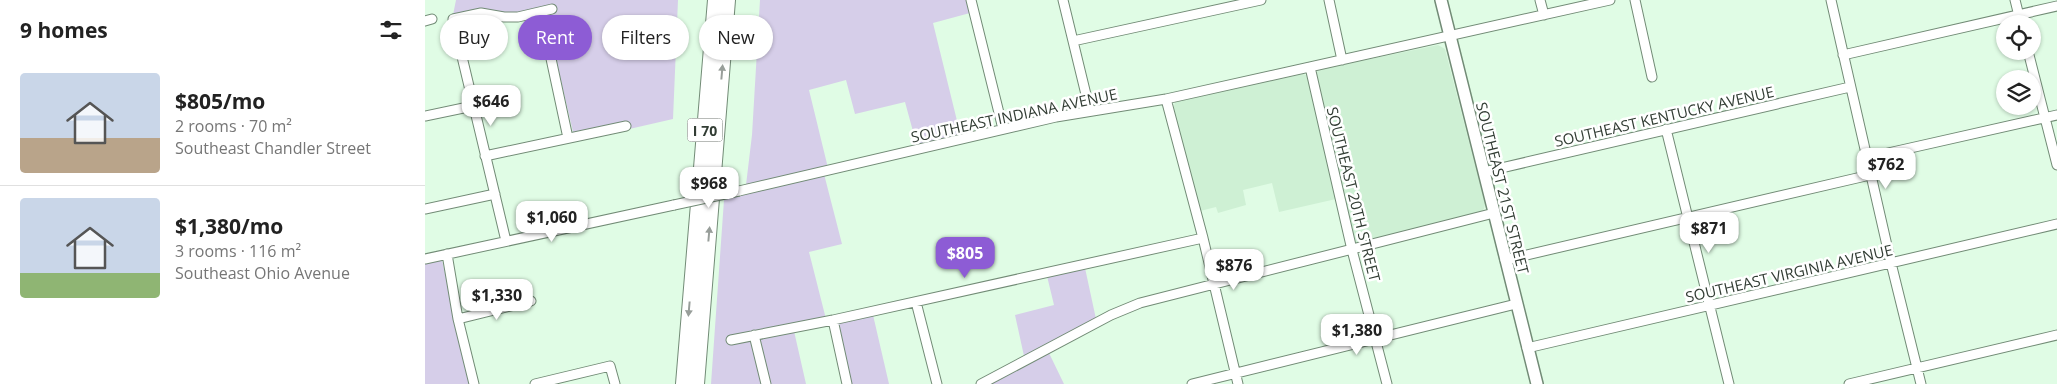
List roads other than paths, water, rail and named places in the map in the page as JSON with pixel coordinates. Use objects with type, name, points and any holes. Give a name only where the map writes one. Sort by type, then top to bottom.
[{"type":"highway","name":"I 70","points":[[683,384],[715,0]]},
{"type":"highway","name":"I 70","points":[[697,384],[728,0]]},
{"type":"main road","name":"SOUTHEAST 21ST STREET","points":[[1441,0],[1537,384]]},
{"type":"street","points":[[971,0],[1003,129]]},
{"type":"street","points":[[1063,0],[1090,111]]},
{"type":"street","points":[[1073,41],[1261,0]]},
{"type":"street","points":[[1329,0],[1342,60]]},
{"type":"street","points":[[1540,0],[1544,15]]},
{"type":"street","name":"SOUTHEAST INDIANA AVENUE","points":[[425,259],[739,191],[1003,129],[1309,68],[1610,0]]},
{"type":"street","points":[[1635,0],[1652,77]]},
{"type":"street","points":[[1831,0],[1866,158],[1921,384]]},
{"type":"street","points":[[2015,0],[2019,14]]},
{"type":"street","points":[[1843,55],[2057,6]]},
{"type":"street","points":[[505,242],[453,19],[481,14],[518,17],[552,9]]},
{"type":"street","points":[[541,12],[568,138]]},
{"type":"street","points":[[2030,60],[2057,165]]},
{"type":"street","name":"SOUTHEAST 20TH STREET","points":[[1309,68],[1387,384]]},
{"type":"street","name":"SOUTHEAST KENTUCKY AVENUE","points":[[1484,172],[1851,87]]},
{"type":"street","points":[[1166,98],[1203,238],[1238,384]]},
{"type":"street","points":[[425,116],[473,106]]},
{"type":"street","points":[[1866,158],[2057,114]]},
{"type":"street","points":[[485,156],[626,126]]},
{"type":"street","points":[[1666,129],[1729,384]]},
{"type":"street","points":[[1505,260],[1870,175]]},
{"type":"street","points":[[425,209],[495,194]]},
{"type":"street","points":[[981,384],[1127,308],[1213,284],[1494,213]]},
{"type":"street","name":"SOUTHEAST VIRGINIA AVENUE","points":[[1527,348],[2057,224]]},
{"type":"street","points":[[731,340],[833,320],[1203,238]]},
{"type":"street","points":[[447,254],[458,319],[475,384]]},
{"type":"street","points":[[458,319],[531,301]]},
{"type":"street","points":[[916,302],[937,384]]},
{"type":"street","points":[[1193,384],[1516,304]]},
{"type":"street","points":[[833,320],[847,384]]},
{"type":"street","points":[[754,335],[766,384]]},
{"type":"street","points":[[1849,384],[2057,336]]},
{"type":"street","points":[[535,384],[610,366],[615,384]]}]
